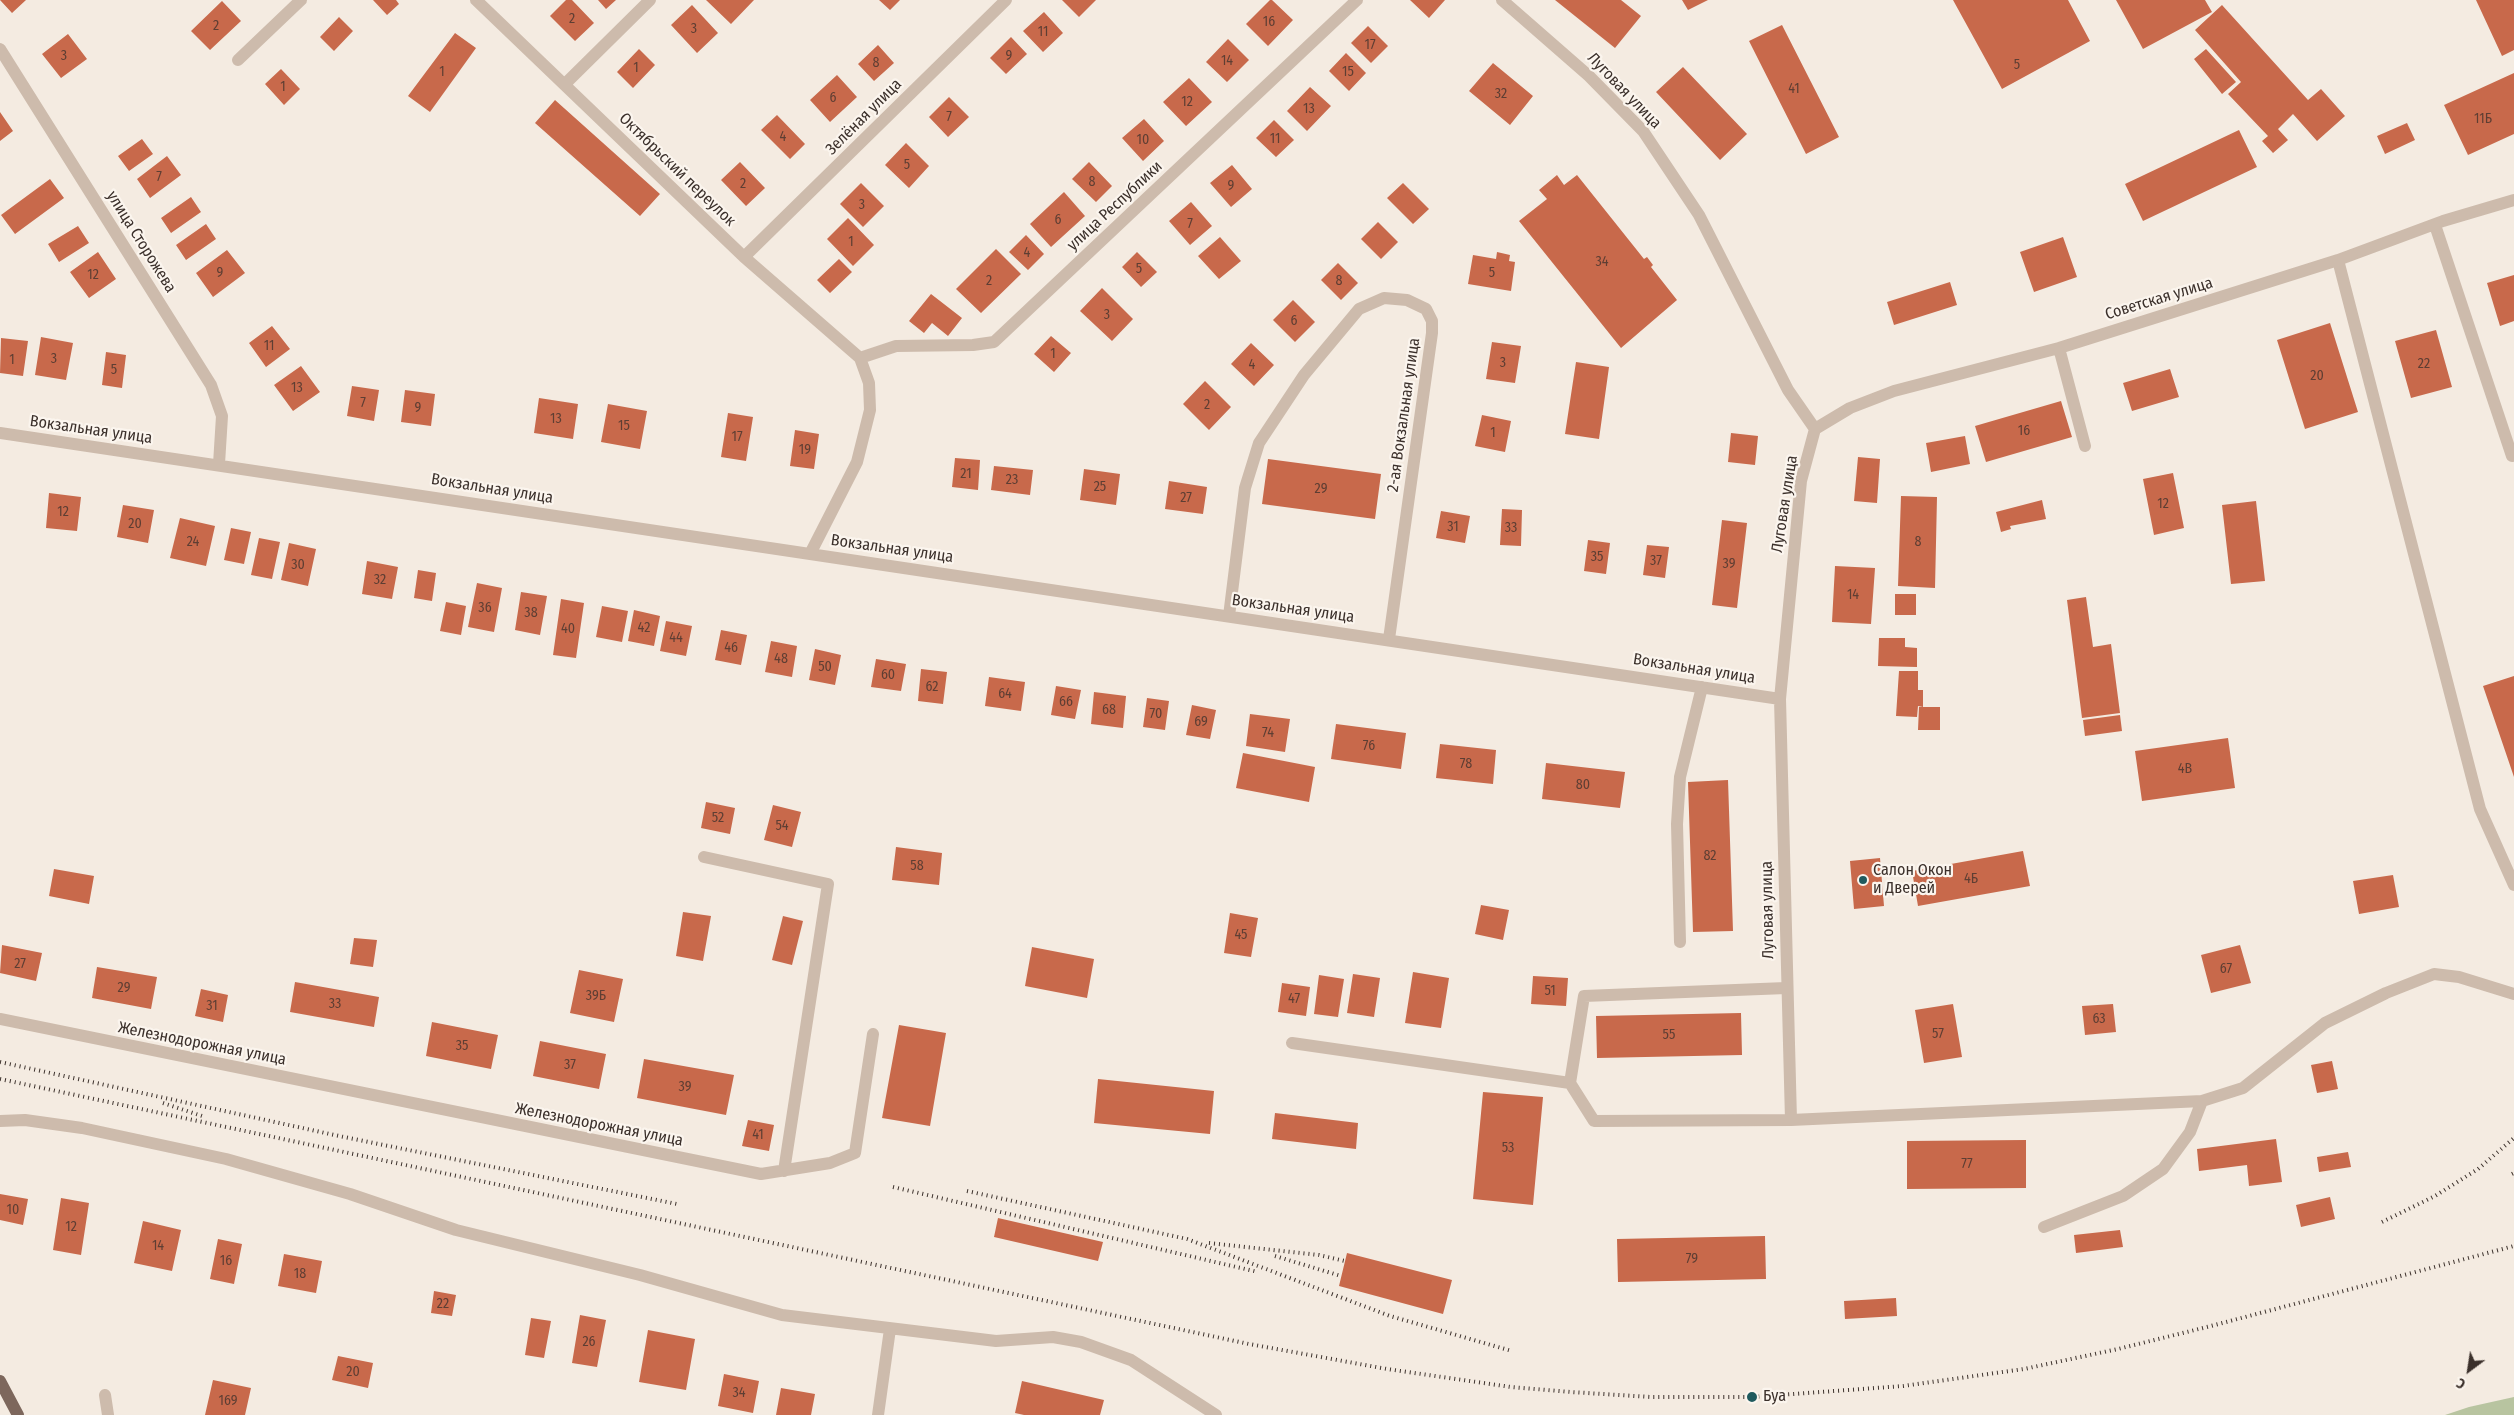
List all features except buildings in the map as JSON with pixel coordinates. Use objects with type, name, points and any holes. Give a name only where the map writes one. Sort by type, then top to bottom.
[{"type":"main road","points":[[0,1381],[18,1415]]},
{"type":"street","points":[[238,60],[302,0]]},
{"type":"street","name":"Октябрьский переулок","points":[[476,0],[744,257],[860,358]]},
{"type":"street","points":[[565,84],[650,0]]},
{"type":"street","name":"Зелёная улица","points":[[744,257],[1006,0]]},
{"type":"street","name":"улица Республики","points":[[860,358],[896,346],[973,345],[994,342],[1357,0]]},
{"type":"street","name":"Луговая улица","points":[[1502,0],[1589,76],[1643,131],[1700,215],[1788,390],[1815,429],[1801,481],[1780,698],[1786,988],[1791,1120]]},
{"type":"street","name":"улица Сторожева","points":[[0,48],[211,385],[222,416],[219,464]]},
{"type":"street","name":"Советская улица","points":[[1815,429],[1850,408],[1894,391],[2059,348],[2338,260],[2435,225],[2514,200]]},
{"type":"street","points":[[2435,225],[2512,456],[2514,455]]},
{"type":"street","points":[[2338,260],[2480,809],[2514,885]]},
{"type":"street","name":"2-ая Вокзальная улица","points":[[1229,616],[1245,488],[1259,443],[1304,376],[1359,309],[1384,298],[1407,300],[1426,309],[1432,321],[1432,333],[1388,639]]},
{"type":"street","points":[[2059,348],[2085,446]]},
{"type":"street","points":[[810,554],[857,462],[870,410],[869,383],[860,358]]},
{"type":"street","name":"Вокзальная улица","points":[[0,433],[219,464],[1780,698]]},
{"type":"street","points":[[1680,942],[1677,824],[1680,777],[1702,687]]},
{"type":"street","points":[[704,857],[828,884],[784,1171]]},
{"type":"street","points":[[1786,988],[1584,996],[1570,1083],[1594,1121],[1791,1120],[2202,1101],[2242,1088],[2325,1023],[2386,993],[2434,974],[2459,976],[2514,994]]},
{"type":"street","name":"Железнодорожная улица","points":[[0,1019],[761,1174],[830,1163],[855,1153],[873,1034]]},
{"type":"street","points":[[1292,1042],[1570,1083]]},
{"type":"street","points":[[2044,1227],[2123,1196],[2163,1169],[2190,1132],[2202,1101]]},
{"type":"street","points":[[0,1122],[25,1120],[82,1128],[226,1158],[350,1194],[456,1230],[640,1275],[782,1315],[996,1341],[1053,1337],[1081,1342],[1131,1360],[1216,1415]]},
{"type":"street","points":[[878,1415],[890,1329]]},
{"type":"street","points":[[105,1395],[108,1415]]},
{"type":"green space","points":[[2514,1397],[2514,1415],[2445,1415],[2469,1407]]},
{"type":"railway","points":[[0,1062],[339,1136],[677,1204]]},
{"type":"railway","points":[[0,1079],[1249,1344],[1387,1369],[1511,1387],[1571,1392],[1651,1397],[1752,1397],[1903,1386],[2024,1369],[2118,1349],[2211,1326],[2514,1246]]},
{"type":"railway","points":[[163,1103],[205,1117]]},
{"type":"railway","points":[[2382,1222],[2435,1196],[2478,1169],[2514,1138]]},
{"type":"railway","points":[[893,1187],[1258,1272]]},
{"type":"railway","points":[[967,1191],[1187,1239],[1390,1316],[1512,1351]]},
{"type":"railway","points":[[1209,1243],[1319,1255],[1345,1261]]},
{"type":"railway","points":[[1275,1256],[1341,1276]]},
{"type":"place","name":"Салон Окон и Дверей","points":[[1863,880]]},
{"type":"place","name":"Буа","points":[[1752,1397]]}]
